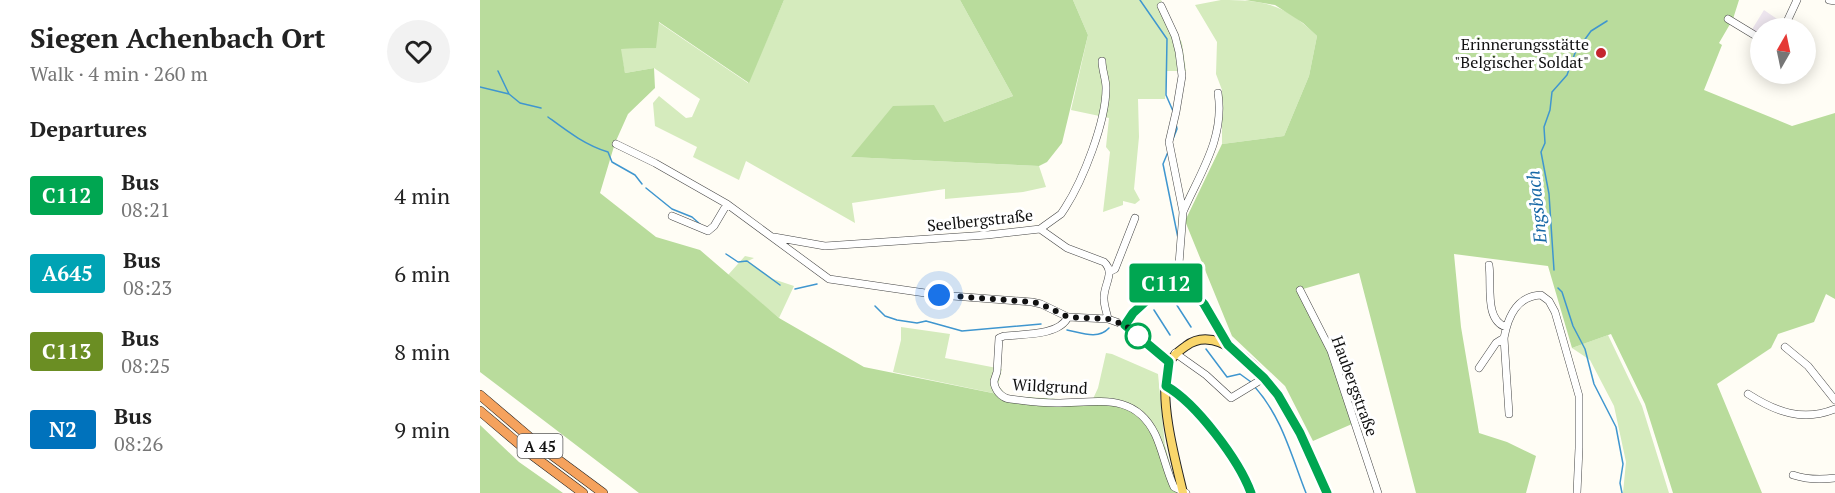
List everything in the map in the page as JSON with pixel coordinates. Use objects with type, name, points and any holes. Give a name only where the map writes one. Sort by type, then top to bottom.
[{"type":"highway","name":"A 45","points":[[480,395],[542,447],[603,493]]},
{"type":"highway","name":"A 45","points":[[480,411],[532,455],[583,493]]},
{"type":"main road","points":[[1184,493],[1171,433],[1166,386],[1169,362],[1175,353],[1189,343],[1198,340],[1217,341],[1228,345],[1264,378],[1278,395],[1300,433],[1327,493]]},
{"type":"street","points":[[1789,18],[1797,0]]},
{"type":"street","points":[[1829,0],[1835,0]]},
{"type":"street","points":[[1161,6],[1175,36],[1182,76],[1168,142],[1183,212],[1178,277],[1204,304],[1228,345]]},
{"type":"street","points":[[1728,19],[1750,32]]},
{"type":"street","name":"Seelbergstraße","points":[[772,237],[825,246],[987,236],[1040,229],[1061,214],[1090,155],[1104,108],[1106,88],[1102,61]]},
{"type":"street","points":[[1183,212],[1209,158],[1217,133],[1218,93]]},
{"type":"street","points":[[616,144],[655,163],[727,204],[830,279],[939,295],[1032,302],[1068,317],[1108,319],[1125,325],[1169,362]]},
{"type":"street","points":[[672,216],[708,231],[714,226],[727,204]]},
{"type":"street","points":[[1108,319],[1103,297],[1111,271],[1114,269],[1135,218]]},
{"type":"street","points":[[1040,229],[1067,248],[1104,262],[1111,271]]},
{"type":"street","points":[[1489,265],[1493,315],[1499,325],[1506,327]]},
{"type":"street","points":[[1125,325],[1133,313],[1170,279],[1178,277]]},
{"type":"street","name":"Haubergstraße","points":[[1300,290],[1331,351],[1378,493]]},
{"type":"street","points":[[1509,414],[1504,338],[1506,327],[1521,301],[1530,296],[1541,295],[1549,301],[1555,312],[1579,396],[1576,493]]},
{"type":"street","name":"Wildgrund","points":[[1068,317],[1066,322],[1058,328],[999,338],[997,372],[994,381],[998,391],[1004,399],[1054,403],[1108,402],[1130,406],[1146,420],[1155,435],[1174,487],[1184,493]]},
{"type":"street","points":[[1479,368],[1496,343],[1504,338]]},
{"type":"street","points":[[1785,347],[1808,366],[1835,400]]},
{"type":"street","points":[[1175,353],[1206,375],[1231,398],[1264,378]]},
{"type":"street","points":[[1166,386],[1179,394],[1222,444],[1240,469],[1251,493]]},
{"type":"street","points":[[1748,394],[1762,403],[1791,415],[1812,416],[1835,409]]},
{"type":"street","points":[[1793,475],[1816,480],[1835,478]]},
{"type":"shaded area","points":[[1764,10],[1776,18],[1759,18]]},
{"type":"green space","points":[[480,0],[784,0],[749,83],[659,22],[656,48],[621,49],[625,73],[654,68],[655,88],[628,114],[615,143],[600,193],[656,237],[700,250],[779,318],[864,367],[1007,396],[1128,403],[1165,446],[1178,493],[639,493],[480,372]]},
{"type":"green space","points":[[784,0],[960,0],[1013,96],[851,157],[1039,166],[1046,187],[1023,192],[945,199],[945,189],[852,203],[855,223],[746,161],[739,180],[693,157],[697,147],[655,126],[653,103],[659,96],[686,118],[692,117],[700,99],[654,68],[625,73],[620,49],[655,48],[658,22],[748,83]]},
{"type":"green space","points":[[960,0],[1073,0],[1088,35],[1062,143],[1047,162],[1039,166],[851,157],[893,106],[934,105],[944,122],[1013,96]]},
{"type":"green space","points":[[1073,0],[1161,0],[1182,43],[1186,71],[1167,71],[1165,99],[1138,99],[1139,137],[1134,189],[1140,200],[1135,204],[1123,201],[1123,205],[1103,212],[1110,152],[1106,147],[1109,118],[1071,110],[1088,35]]},
{"type":"green space","points":[[1221,0],[1250,1],[1274,6],[1295,17],[1317,36],[1309,76],[1284,136],[1222,144],[1222,90],[1216,74],[1217,42],[1195,5]]},
{"type":"green space","points":[[1245,0],[1739,0],[1733,19],[1719,43],[1722,45],[1704,90],[1792,126],[1835,113],[1835,299],[1826,294],[1814,322],[1778,334],[1771,348],[1717,384],[1762,493],[1673,493],[1645,404],[1611,334],[1572,348],[1548,266],[1454,254],[1461,327],[1479,433],[1507,442],[1536,456],[1526,493],[1416,493],[1359,273],[1303,289],[1334,357],[1352,424],[1313,441],[1285,386],[1232,336],[1185,221],[1222,144],[1284,136],[1309,76],[1317,36],[1303,23],[1275,5]]},
{"type":"green space","points":[[745,256],[754,258],[748,261],[773,279],[794,286],[779,318],[728,275]]},
{"type":"green space","points":[[901,327],[950,334],[945,358],[1002,369],[998,385],[1007,396],[893,372],[901,340]]},
{"type":"green space","points":[[1608,335],[1642,406],[1669,493],[1623,493],[1626,462],[1614,406],[1590,360],[1572,348]]},
{"type":"green space","points":[[1106,353],[1158,374],[1165,446],[1128,403],[1092,401],[1098,388]]},
{"type":"green space","points":[[480,425],[519,462],[563,493],[480,493]]},
{"type":"waterway","points":[[1140,0],[1167,39],[1166,95],[1173,111]]},
{"type":"waterway","name":"Engsbach","points":[[1554,270],[1549,194],[1541,152],[1545,143],[1544,127],[1550,110],[1552,92],[1567,75],[1575,53],[1591,31],[1607,21]]},
{"type":"waterway","points":[[498,71],[509,94]]},
{"type":"waterway","points":[[480,87],[509,94],[520,103],[541,108]]},
{"type":"waterway","points":[[548,117],[584,142],[608,152],[612,162],[635,175],[642,184]]},
{"type":"waterway","points":[[1173,139],[1177,129],[1176,124]]},
{"type":"waterway","points":[[1168,152],[1163,164],[1178,238]]},
{"type":"waterway","points":[[646,188],[672,209],[692,217],[701,225]]},
{"type":"waterway","points":[[726,254],[738,262],[747,261],[780,285]]},
{"type":"waterway","points":[[1172,281],[1169,293],[1191,327]]},
{"type":"waterway","points":[[795,289],[817,284]]},
{"type":"waterway","points":[[1558,288],[1562,292],[1573,326],[1585,349],[1594,384],[1616,427],[1623,464],[1620,483],[1622,493]]},
{"type":"waterway","points":[[875,306],[885,316],[897,320],[917,323],[926,321],[962,331],[1041,324]]},
{"type":"waterway","points":[[1154,310],[1170,335]]},
{"type":"waterway","points":[[1067,330],[1095,335],[1109,328]]},
{"type":"waterway","points":[[1206,349],[1227,377],[1240,374],[1251,382]]},
{"type":"waterway","points":[[1254,386],[1279,423],[1306,493]]},
{"type":"bus line","name":"C112","points":[[1251,493],[1240,469],[1222,444],[1179,394],[1166,386],[1169,362],[1125,325],[1133,313],[1170,279],[1178,277],[1185,283],[1204,304],[1228,345],[1264,378],[1278,395],[1300,433],[1327,493]]},
{"type":"place","name":"Erinnerungsstätte \"Belgischer Soldat\"","points":[[1601,53]]},
{"type":"route","points":[[939,295],[1032,302],[1068,317],[1108,319],[1125,325],[1138,336]]}]
